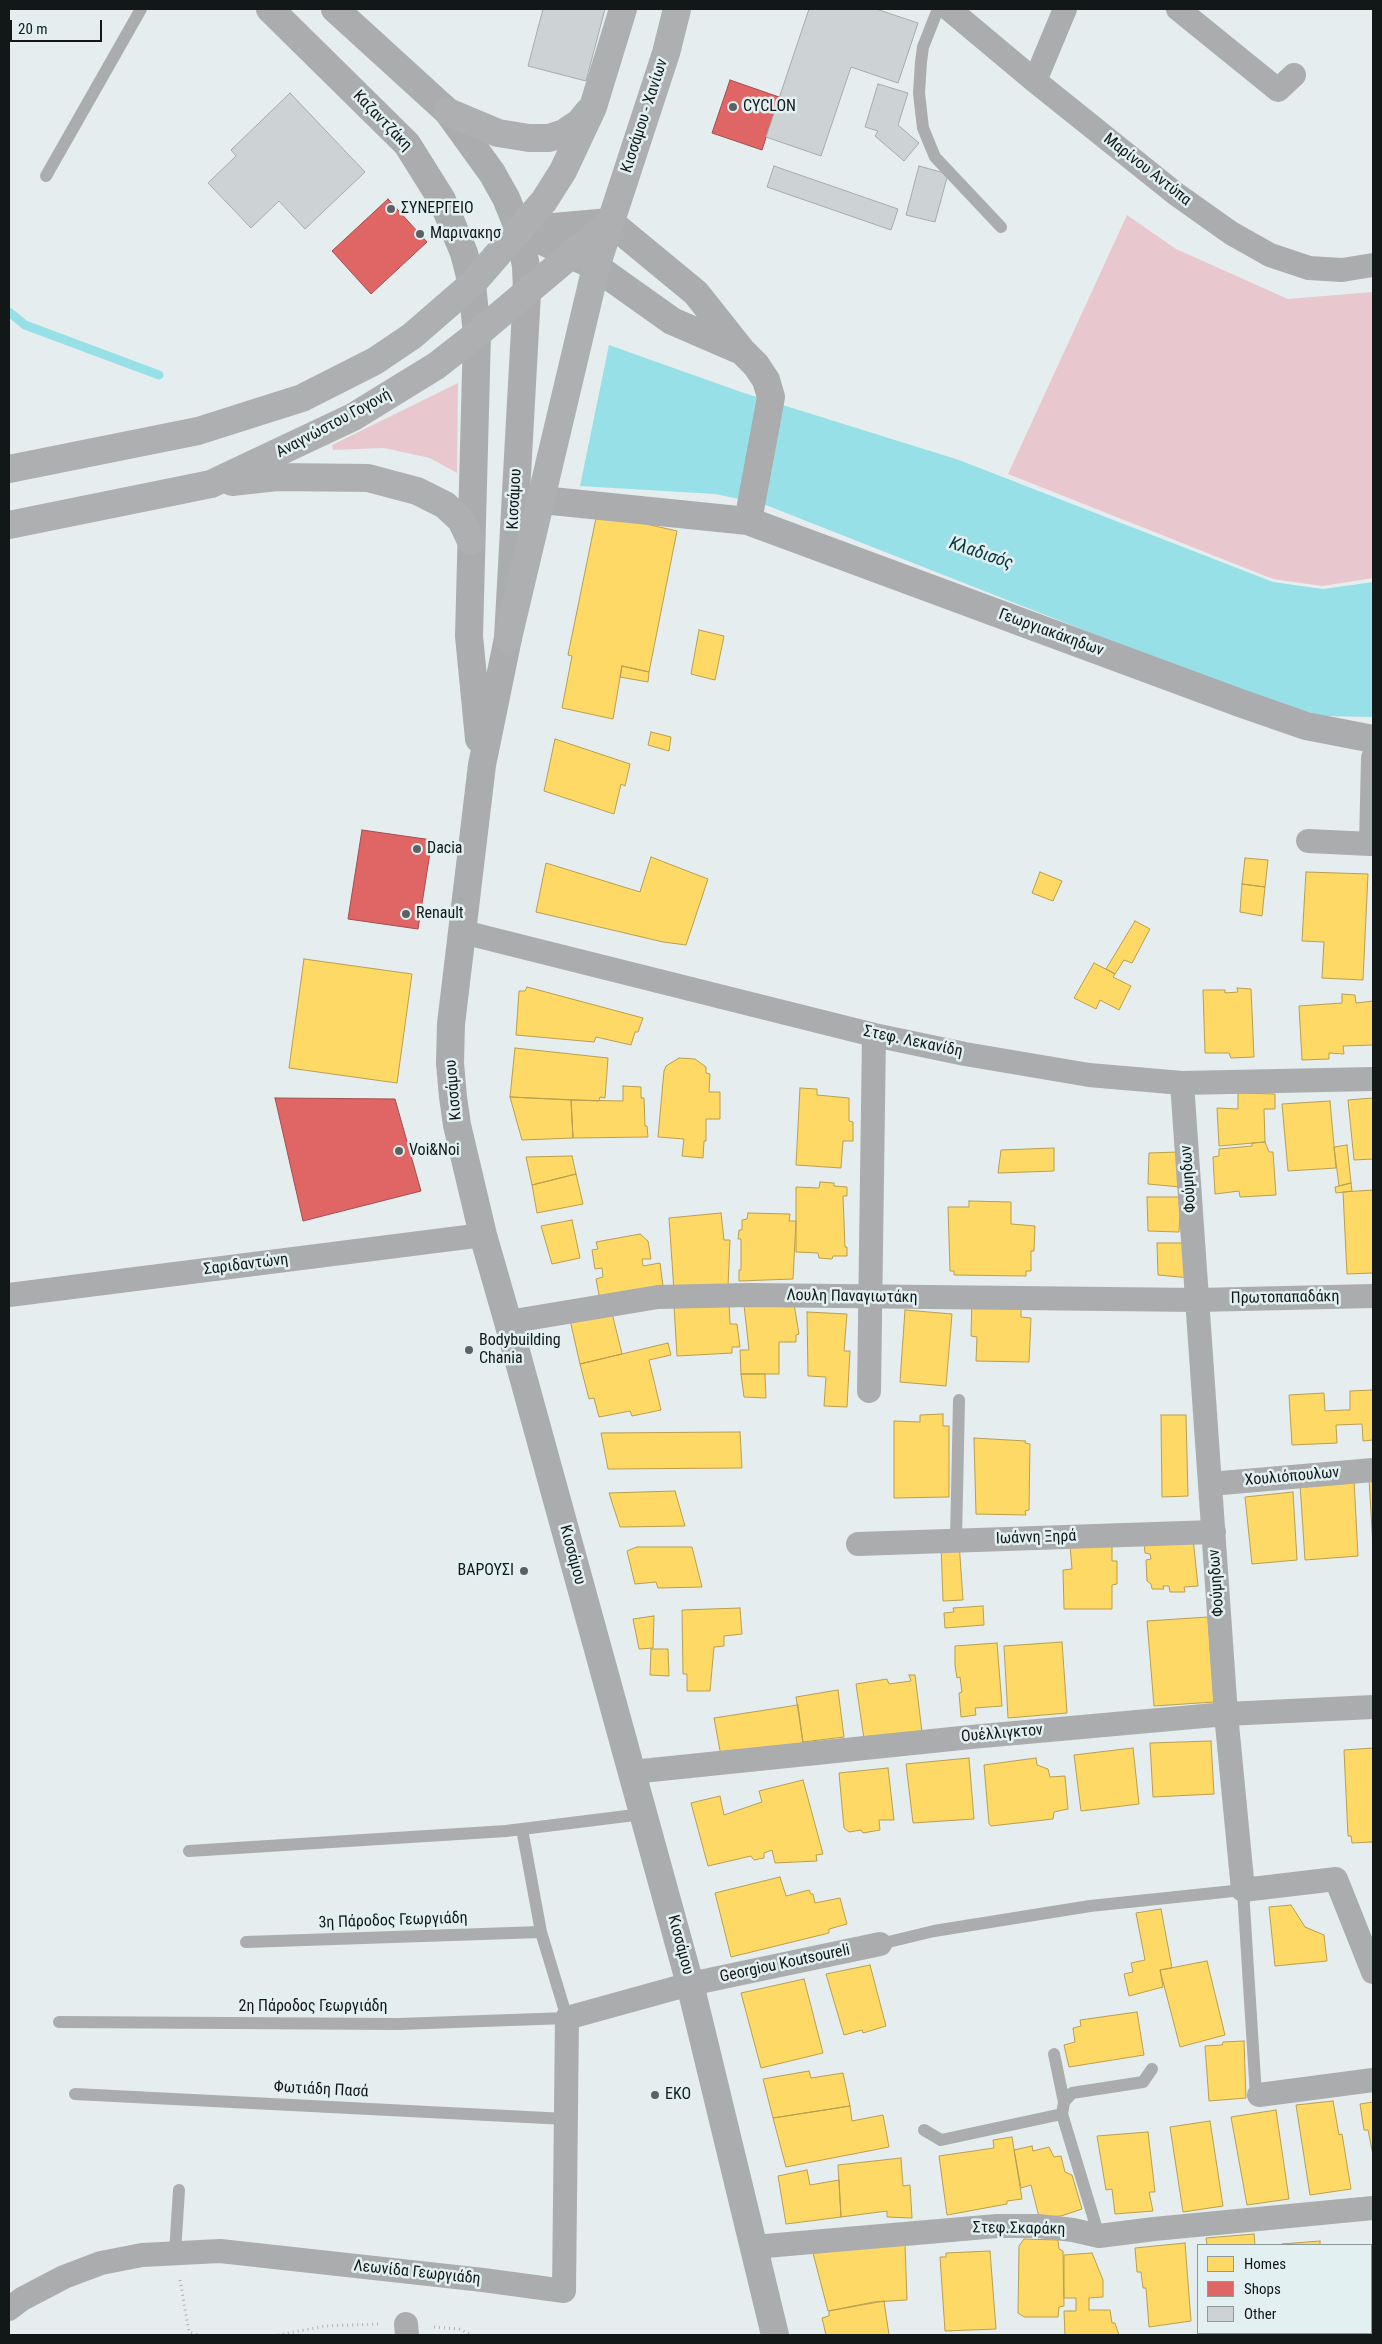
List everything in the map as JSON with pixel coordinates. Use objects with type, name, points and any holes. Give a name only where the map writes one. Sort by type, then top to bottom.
[{"type":"main road","name":"Καζαντζάκη","points":[[270,9],[407,144],[433,183],[446,208],[459,239],[472,284]]},
{"type":"main road","points":[[335,9],[448,112],[492,173],[506,198],[519,230],[596,267],[672,321],[742,351]]},
{"type":"main road","points":[[9,469],[198,430],[302,398],[374,361],[412,336],[472,284],[544,201],[563,171],[592,107],[623,9]]},
{"type":"main road","name":"Κισσάμου - Χανίων","points":[[508,638],[596,267],[666,53],[677,9]]},
{"type":"main road","points":[[448,112],[498,133],[529,138],[549,138],[564,133],[579,123],[592,107]]},
{"type":"main road","points":[[519,230],[610,222],[696,294],[742,351],[756,365],[766,380],[771,397],[750,512]]},
{"type":"main road","name":"Αναγνώστου Γογονή","points":[[9,525],[211,484],[353,417],[431,369],[527,293],[610,222]]},
{"type":"main road","name":"Κισσάμου","points":[[519,230],[526,266],[527,293],[508,638],[482,765],[451,1024],[450,1064],[457,1125],[482,1235],[508,1322],[690,1984],[775,2335]]},
{"type":"main road","name":"Κισσάμου","points":[[472,284],[477,334],[469,636],[482,765]]},
{"type":"main road","points":[[211,484],[277,477],[368,478],[417,492],[445,505],[461,520],[471,541]]},
{"type":"main road","name":"Γεωργιακάκηδων","points":[[542,500],[750,512],[1240,703],[1306,726],[1373,739]]},
{"type":"street","name":"Μαρίνου Αντύπα","points":[[949,9],[1176,194],[1250,244],[1278,258],[1309,268],[1342,270],[1373,265]]},
{"type":"street","points":[[1035,81],[1064,9]]},
{"type":"street","points":[[1178,9],[1278,90],[1294,75]]},
{"type":"street","points":[[1308,842],[1372,844],[1373,758]]},
{"type":"street","name":"Στεφ. Λεκανίδη","points":[[463,932],[874,1034],[965,1054],[1089,1075],[1182,1083],[1373,1079]]},
{"type":"street","points":[[868,1391],[874,1034]]},
{"type":"street","name":"Φούμηδων","points":[[1182,1083],[1226,1714],[1243,1890]]},
{"type":"street","name":"Σαριδαντώνη","points":[[9,1295],[482,1235]]},
{"type":"street","name":"Λουλη Παναγιωτάκη","points":[[508,1322],[658,1297],[749,1295],[870,1298],[1198,1300]]},
{"type":"street","name":"Πρωτοπαπαδάκη","points":[[1198,1300],[1373,1296]]},
{"type":"street","name":"Χουλιόπουλων","points":[[1210,1484],[1373,1470]]},
{"type":"street","name":"Ιωάννη Ξηρά","points":[[858,1544],[1214,1532]]},
{"type":"street","name":"Ουέλλιγκτον","points":[[632,1772],[1226,1714],[1373,1707]]},
{"type":"street","points":[[1243,1890],[1336,1880],[1373,1972]]},
{"type":"street","name":"Georgiou Koutsoureli","points":[[690,1984],[880,1944]]},
{"type":"street","points":[[567,2018],[690,1984]]},
{"type":"street","name":"Λεωνίδα Γεωργιάδη","points":[[9,2309],[22,2299],[64,2277],[101,2263],[142,2255],[220,2251],[483,2280],[564,2291],[567,2018]]},
{"type":"street","points":[[1259,2095],[1373,2080]]},
{"type":"street","name":"Στεφ.Σκαράκη","points":[[754,2247],[997,2226],[1038,2226],[1074,2230],[1099,2236],[1373,2208]]},
{"type":"lane","points":[[46,176],[141,9]]},
{"type":"lane","points":[[938,9],[923,47],[921,62],[919,93],[923,128],[935,157],[1001,227]]},
{"type":"lane","points":[[956,1540],[959,1400]]},
{"type":"lane","points":[[189,1851],[522,1829],[643,1814]]},
{"type":"lane","name":"Λεωνίδα Γεωργιάδη","points":[[522,1829],[542,1932],[567,2018]]},
{"type":"lane","points":[[880,1944],[934,1932],[1090,1906],[1243,1890],[1256,2096],[1259,2095]]},
{"type":"lane","name":"3η Πάροδος Γεωργιάδη","points":[[246,1942],[542,1932]]},
{"type":"lane","name":"2η Πάροδος Γεωργιάδη","points":[[59,2022],[399,2024],[567,2018]]},
{"type":"lane","points":[[1054,2054],[1063,2108],[1099,2236]]},
{"type":"lane","points":[[924,2130],[941,2140],[1063,2108],[1072,2093],[1143,2082],[1152,2069]]},
{"type":"lane","name":"Φωτιάδη Πασά","points":[[75,2094],[566,2119]]},
{"type":"lane","points":[[179,2190],[187,2253]]},
{"type":"path","points":[[187,2253],[190,2332],[198,2335]]},
{"type":"path","points":[[278,2335],[325,2326],[406,2330],[459,2329],[472,2335]]},
{"type":"shaded area","points":[[1127,215],[1176,249],[1288,299],[1373,292],[1373,578],[1322,586],[1273,579],[1008,474]]},
{"type":"shaded area","points":[[458,383],[457,473],[430,458],[384,448],[333,450],[332,445]]},
{"type":"water","name":"Κλαδισός","points":[[609,345],[741,392],[959,460],[1273,582],[1323,589],[1373,582],[1373,717],[1323,716],[1259,699],[763,504],[715,494],[580,486]]},
{"type":"building: Homes","points":[[597,513],[677,531],[649,672],[622,666],[613,719],[562,708],[572,656],[568,655]]},
{"type":"building: Homes","points":[[699,630],[724,636],[715,680],[691,674]]},
{"type":"building: Homes","points":[[622,666],[649,672],[648,682],[620,677]]},
{"type":"building: Homes","points":[[651,732],[671,737],[669,751],[648,745]]},
{"type":"building: Homes","points":[[555,739],[630,764],[625,786],[621,784],[614,814],[544,791]]},
{"type":"building: Homes","points":[[651,857],[708,879],[686,945],[663,942],[536,912],[546,863],[640,892]]},
{"type":"building: Homes","points":[[1245,858],[1268,860],[1265,887],[1242,884]]},
{"type":"building: Homes","points":[[1040,872],[1062,881],[1053,901],[1032,893]]},
{"type":"building: Homes","points":[[1306,872],[1368,874],[1363,980],[1322,978],[1324,942],[1302,941]]},
{"type":"building: Homes","points":[[1242,884],[1265,887],[1262,916],[1240,912]]},
{"type":"building: Homes","points":[[1135,921],[1150,929],[1132,963],[1124,960],[1115,974],[1106,969]]},
{"type":"building: Homes","points":[[304,959],[412,974],[397,1083],[289,1068]]},
{"type":"building: Homes","points":[[1094,963],[1115,974],[1113,977],[1131,986],[1119,1010],[1100,1000],[1096,1009],[1074,998]]},
{"type":"building: Homes","points":[[527,987],[643,1018],[638,1032],[635,1032],[631,1045],[596,1037],[594,1042],[516,1035],[519,991],[525,991]]},
{"type":"building: Homes","points":[[1237,988],[1251,989],[1254,1057],[1231,1058],[1229,1053],[1205,1053],[1203,990],[1225,990],[1225,993],[1238,992]]},
{"type":"building: Homes","points":[[1342,994],[1355,995],[1356,1003],[1373,1001],[1373,1045],[1343,1046],[1344,1054],[1329,1053],[1329,1059],[1302,1060],[1299,1006],[1342,1003]]},
{"type":"building: Homes","points":[[515,1048],[608,1058],[605,1098],[600,1097],[599,1101],[510,1097]]},
{"type":"building: Homes","points":[[679,1058],[695,1059],[706,1067],[706,1073],[710,1074],[709,1092],[720,1092],[720,1119],[706,1119],[706,1141],[704,1141],[703,1158],[682,1156],[684,1139],[658,1137],[664,1071],[666,1066]]},
{"type":"building: Homes","points":[[623,1086],[641,1087],[641,1098],[644,1098],[645,1126],[647,1126],[648,1137],[573,1138],[571,1100],[623,1101]]},
{"type":"building: Homes","points":[[800,1088],[817,1089],[817,1095],[849,1098],[849,1121],[853,1122],[853,1141],[843,1141],[841,1168],[796,1165]]},
{"type":"building: Homes","points":[[1238,1093],[1275,1094],[1275,1109],[1264,1109],[1265,1142],[1219,1146],[1217,1108],[1238,1109]]},
{"type":"building: Homes","points":[[510,1097],[571,1100],[573,1138],[522,1140]]},
{"type":"building: Homes","points":[[1373,1098],[1373,1159],[1354,1160],[1348,1100]]},
{"type":"building: Homes","points":[[1330,1101],[1336,1168],[1288,1171],[1282,1104]]},
{"type":"building: Homes","points":[[1265,1142],[1269,1152],[1273,1152],[1276,1195],[1240,1197],[1239,1191],[1215,1194],[1213,1157],[1219,1156],[1219,1149],[1252,1146],[1252,1143]]},
{"type":"building: Homes","points":[[1347,1145],[1351,1183],[1339,1186],[1334,1147]]},
{"type":"building: Homes","points":[[1054,1148],[1054,1171],[998,1173],[1001,1150]]},
{"type":"building: Homes","points":[[1178,1152],[1180,1187],[1148,1184],[1149,1153]]},
{"type":"building: Homes","points":[[572,1156],[576,1174],[532,1185],[526,1157]]},
{"type":"building: Homes","points":[[576,1174],[583,1204],[537,1213],[532,1185]]},
{"type":"building: Homes","points":[[820,1182],[834,1183],[834,1186],[847,1187],[847,1196],[843,1196],[847,1256],[833,1256],[832,1259],[819,1258],[818,1253],[796,1252],[796,1187],[819,1188]]},
{"type":"building: Homes","points":[[1351,1183],[1352,1191],[1336,1193],[1335,1187]]},
{"type":"building: Homes","points":[[1373,1190],[1373,1273],[1347,1274],[1343,1192]]},
{"type":"building: Homes","points":[[1147,1197],[1181,1197],[1179,1232],[1148,1231]]},
{"type":"building: Homes","points":[[969,1201],[1011,1202],[1011,1224],[1035,1226],[1034,1251],[1031,1251],[1031,1271],[1026,1271],[1026,1276],[954,1275],[954,1271],[950,1271],[948,1207],[969,1207]]},
{"type":"building: Homes","points":[[721,1213],[724,1240],[730,1240],[728,1286],[674,1291],[669,1218]]},
{"type":"building: Homes","points":[[748,1213],[790,1214],[789,1221],[796,1221],[793,1279],[739,1281],[741,1239],[738,1239],[739,1230],[742,1230],[742,1220],[747,1219]]},
{"type":"building: Homes","points":[[572,1220],[580,1258],[552,1264],[541,1226]]},
{"type":"building: Homes","points":[[640,1234],[648,1241],[651,1259],[642,1259],[643,1266],[660,1263],[663,1286],[600,1300],[596,1279],[603,1277],[602,1268],[595,1269],[592,1250],[598,1249],[596,1242]]},
{"type":"building: Homes","points":[[1157,1243],[1192,1243],[1191,1278],[1158,1275]]},
{"type":"building: Homes","points":[[972,1301],[1021,1305],[1021,1317],[1031,1318],[1029,1362],[976,1361],[977,1337],[971,1336]]},
{"type":"building: Homes","points":[[729,1303],[730,1324],[737,1324],[740,1347],[732,1347],[732,1353],[677,1356],[674,1306]]},
{"type":"building: Homes","points":[[794,1304],[799,1334],[796,1335],[796,1342],[779,1342],[779,1374],[741,1374],[740,1350],[749,1350],[744,1305]]},
{"type":"building: Homes","points":[[905,1310],[952,1314],[946,1386],[900,1382]]},
{"type":"building: Homes","points":[[807,1312],[847,1314],[844,1351],[850,1351],[847,1407],[824,1406],[826,1377],[808,1376]]},
{"type":"building: Homes","points":[[612,1313],[622,1354],[580,1364],[570,1320]]},
{"type":"building: Homes","points":[[668,1343],[671,1355],[649,1360],[661,1410],[632,1416],[630,1411],[599,1417],[594,1398],[589,1399],[580,1364]]},
{"type":"building: Homes","points":[[741,1374],[765,1374],[766,1398],[744,1397]]},
{"type":"building: Homes","points":[[1373,1390],[1373,1440],[1363,1441],[1362,1424],[1336,1425],[1337,1443],[1292,1445],[1289,1395],[1324,1393],[1325,1411],[1350,1410],[1350,1391]]},
{"type":"building: Homes","points":[[943,1414],[943,1426],[949,1426],[949,1497],[894,1498],[894,1421],[920,1422],[920,1415]]},
{"type":"building: Homes","points":[[1161,1415],[1186,1415],[1188,1496],[1162,1497]]},
{"type":"building: Homes","points":[[740,1432],[742,1468],[608,1469],[601,1433]]},
{"type":"building: Homes","points":[[974,1438],[1026,1441],[1025,1443],[1030,1444],[1029,1510],[1025,1511],[1026,1515],[976,1514]]},
{"type":"building: Homes","points":[[1369,1478],[1373,1478],[1373,1547]]},
{"type":"building: Homes","points":[[1354,1480],[1358,1556],[1305,1560],[1300,1484]]},
{"type":"building: Homes","points":[[675,1491],[685,1526],[620,1527],[609,1493]]},
{"type":"building: Homes","points":[[1293,1492],[1297,1560],[1252,1564],[1245,1497]]},
{"type":"building: Homes","points":[[1193,1538],[1198,1586],[1184,1587],[1185,1592],[1170,1592],[1169,1586],[1163,1586],[1164,1589],[1152,1589],[1151,1584],[1147,1581],[1146,1560],[1151,1559],[1150,1554],[1145,1553],[1144,1543]]},
{"type":"building: Homes","points":[[1112,1541],[1112,1561],[1117,1561],[1117,1584],[1112,1585],[1112,1609],[1064,1609],[1063,1570],[1072,1569],[1070,1545]]},
{"type":"building: Homes","points":[[959,1542],[963,1600],[943,1601],[941,1543]]},
{"type":"building: Homes","points":[[637,1547],[692,1547],[702,1587],[658,1588],[656,1582],[635,1584],[627,1551]]},
{"type":"building: Homes","points":[[983,1606],[984,1625],[945,1628],[944,1613],[954,1612],[953,1608]]},
{"type":"building: Homes","points":[[740,1608],[742,1634],[724,1636],[724,1646],[714,1647],[710,1691],[687,1691],[687,1674],[683,1674],[682,1610]]},
{"type":"building: Homes","points":[[654,1616],[653,1648],[639,1649],[633,1619]]},
{"type":"building: Homes","points":[[1208,1617],[1214,1702],[1154,1706],[1147,1621]]},
{"type":"building: Homes","points":[[1062,1642],[1067,1713],[1008,1718],[1004,1646]]},
{"type":"building: Homes","points":[[997,1643],[1002,1706],[975,1708],[976,1715],[961,1717],[959,1693],[962,1692],[960,1677],[957,1678],[955,1665],[955,1646]]},
{"type":"building: Homes","points":[[651,1649],[668,1649],[669,1676],[650,1675]]},
{"type":"building: Homes","points":[[909,1675],[915,1675],[922,1732],[864,1739],[856,1684],[887,1679],[889,1684],[911,1681]]},
{"type":"building: Homes","points":[[838,1690],[844,1737],[803,1742],[796,1697]]},
{"type":"building: Homes","points":[[798,1705],[803,1743],[721,1756],[714,1718]]},
{"type":"building: Homes","points":[[1211,1741],[1214,1794],[1153,1797],[1150,1743]]},
{"type":"building: Homes","points":[[1133,1748],[1139,1804],[1081,1811],[1074,1755]]},
{"type":"building: Homes","points":[[1373,1748],[1373,1840],[1372,1842],[1352,1843],[1351,1836],[1348,1836],[1344,1750]]},
{"type":"building: Homes","points":[[969,1758],[974,1819],[913,1823],[906,1764]]},
{"type":"building: Homes","points":[[1036,1758],[1037,1765],[1048,1769],[1050,1777],[1065,1776],[1068,1809],[1054,1812],[1053,1819],[991,1826],[989,1824],[984,1765]]},
{"type":"building: Homes","points":[[888,1768],[894,1820],[879,1820],[880,1830],[863,1833],[861,1830],[849,1832],[844,1828],[839,1773]]},
{"type":"building: Homes","points":[[803,1780],[823,1854],[816,1855],[817,1861],[775,1863],[772,1850],[764,1853],[764,1858],[754,1860],[751,1856],[708,1866],[691,1803],[720,1796],[724,1815],[762,1802],[759,1791]]},
{"type":"building: Homes","points":[[780,1877],[786,1896],[809,1890],[813,1894],[815,1903],[840,1898],[847,1924],[829,1929],[829,1933],[731,1957],[715,1893]]},
{"type":"building: Homes","points":[[1291,1905],[1305,1927],[1324,1935],[1327,1961],[1275,1966],[1269,1907]]},
{"type":"building: Homes","points":[[1161,1909],[1172,1968],[1160,1970],[1163,1987],[1129,1996],[1124,1974],[1133,1972],[1131,1963],[1145,1960],[1136,1913]]},
{"type":"building: Homes","points":[[1207,1961],[1225,2035],[1180,2047],[1160,1970]]},
{"type":"building: Homes","points":[[870,1965],[886,2026],[863,2033],[862,2030],[844,2035],[826,1974]]},
{"type":"building: Homes","points":[[804,1979],[823,2053],[761,2068],[741,1993]]},
{"type":"building: Homes","points":[[1137,2012],[1144,2055],[1069,2067],[1064,2045],[1075,2042],[1073,2028],[1081,2026],[1080,2020]]},
{"type":"building: Homes","points":[[1244,2041],[1246,2098],[1209,2101],[1205,2046],[1222,2045],[1223,2042]]},
{"type":"building: Homes","points":[[809,2071],[811,2078],[843,2073],[850,2106],[773,2118],[763,2079]]},
{"type":"building: Homes","points":[[1333,2101],[1339,2135],[1342,2134],[1351,2189],[1310,2195],[1296,2105]]},
{"type":"building: Homes","points":[[1373,2102],[1373,2155],[1368,2130],[1364,2130],[1360,2104]]},
{"type":"building: Homes","points":[[850,2106],[852,2121],[883,2115],[889,2147],[786,2167],[773,2118]]},
{"type":"building: Homes","points":[[1276,2110],[1289,2199],[1247,2205],[1231,2117]]},
{"type":"building: Homes","points":[[1210,2121],[1223,2206],[1183,2212],[1170,2127]]},
{"type":"building: Homes","points":[[1148,2132],[1155,2192],[1149,2192],[1153,2211],[1115,2214],[1112,2189],[1106,2190],[1097,2136]]},
{"type":"building: Homes","points":[[1012,2137],[1022,2199],[1007,2201],[1007,2204],[947,2215],[939,2156],[994,2148],[993,2140]]},
{"type":"building: Homes","points":[[1032,2146],[1033,2151],[1049,2147],[1054,2157],[1061,2156],[1065,2172],[1072,2175],[1082,2209],[1061,2216],[1039,2217],[1031,2185],[1021,2188],[1014,2150]]},
{"type":"building: Homes","points":[[901,2158],[903,2186],[910,2185],[912,2218],[887,2217],[887,2211],[841,2217],[838,2165]]},
{"type":"building: Homes","points":[[807,2170],[810,2185],[839,2180],[841,2217],[786,2224],[778,2176]]},
{"type":"building: Homes","points":[[1254,2234],[1255,2244],[1207,2244],[1206,2238]]},
{"type":"building: Homes","points":[[1024,2239],[1058,2240],[1059,2249],[1063,2251],[1064,2306],[1059,2307],[1058,2317],[1024,2317],[1018,2313],[1019,2246]]},
{"type":"building: Homes","points":[[1320,2241],[1320,2244],[1282,2244]]},
{"type":"building: Homes","points":[[905,2243],[907,2300],[874,2302],[828,2311],[813,2253]]},
{"type":"building: Homes","points":[[1185,2243],[1191,2321],[1149,2327],[1146,2288],[1143,2288],[1141,2272],[1137,2272],[1135,2248]]},
{"type":"building: Homes","points":[[990,2251],[996,2329],[945,2331],[940,2257],[946,2257],[946,2253]]},
{"type":"building: Homes","points":[[1092,2253],[1103,2280],[1103,2297],[1089,2298],[1089,2310],[1110,2310],[1112,2323],[1115,2323],[1119,2335],[1065,2335],[1064,2311],[1076,2311],[1076,2298],[1064,2298],[1064,2255]]},
{"type":"building: Homes","points":[[884,2301],[889,2335],[826,2335],[822,2318],[829,2316],[829,2311]]},
{"type":"building: Shops","points":[[730,80],[779,97],[762,150],[712,133]]},
{"type":"building: Shops","points":[[388,199],[427,242],[371,294],[332,251]]},
{"type":"building: Shops","points":[[362,830],[432,840],[418,929],[348,919]]},
{"type":"building: Shops","points":[[275,1098],[395,1099],[421,1191],[303,1221]]},
{"type":"building: Other","points":[[543,9],[605,9],[586,81],[528,66]]},
{"type":"building: Other","points":[[809,9],[876,9],[918,23],[898,83],[851,67],[821,156],[766,137]]},
{"type":"building: Other","points":[[878,84],[908,93],[898,125],[919,143],[904,161],[875,136],[878,131],[865,127]]},
{"type":"building: Other","points":[[290,93],[365,172],[305,229],[279,201],[251,228],[208,183],[236,156],[231,150]]},
{"type":"building: Other","points":[[774,166],[898,209],[891,230],[767,187]]},
{"type":"building: Other","points":[[919,166],[948,174],[935,222],[906,215]]},
{"type":"waterway","points":[[9,312],[25,325],[159,375]]},
{"type":"place","name":"CYCLON","points":[[733,107]]},
{"type":"place","name":"ΣΥΝΕΡΓΕΙΟ","points":[[391,209]]},
{"type":"place","name":"Μαρινακησ","points":[[420,234]]},
{"type":"place","name":"Dacia","points":[[417,849]]},
{"type":"place","name":"Renault","points":[[406,914]]},
{"type":"place","name":"Voi&Noi","points":[[399,1151]]},
{"type":"place","name":"Bodybuilding Chania","points":[[469,1350]]},
{"type":"place","name":"ΒΑΡΟΥΣΙ","points":[[524,1571]]},
{"type":"place","name":"EKO","points":[[655,2095]]}]
